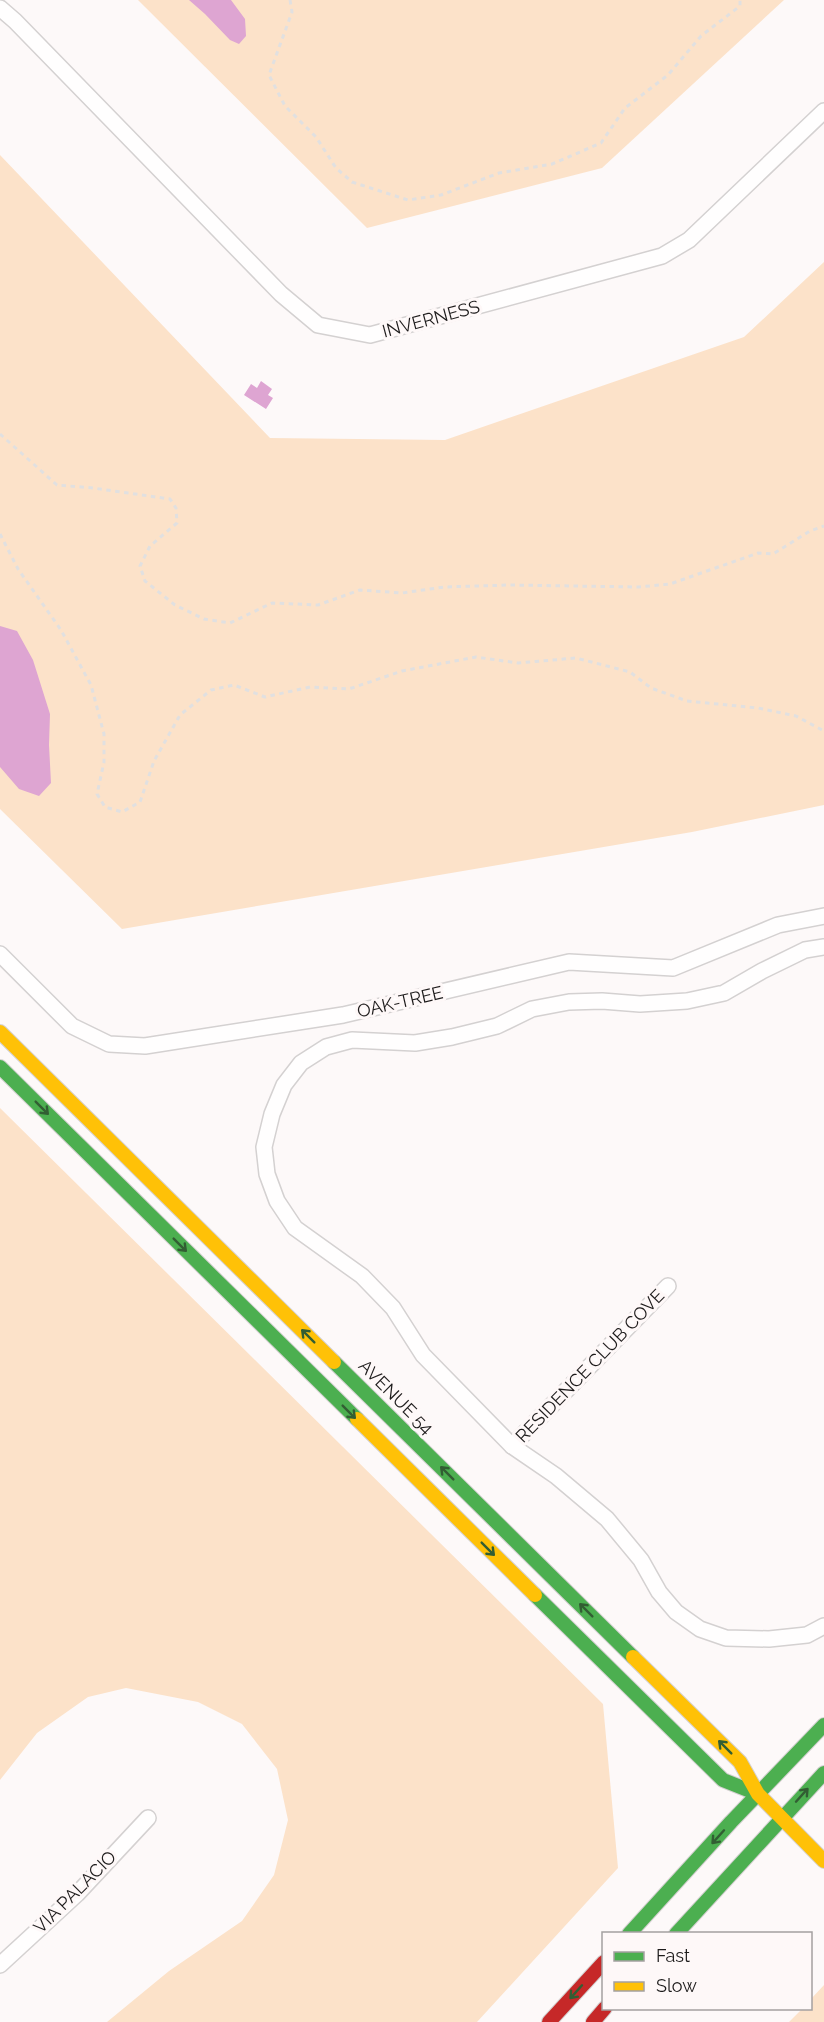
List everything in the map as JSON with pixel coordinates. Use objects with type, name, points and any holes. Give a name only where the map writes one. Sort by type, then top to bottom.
[{"type":"street","name":"INVERNESS","points":[[0,8],[281,294],[318,325],[370,335],[662,256],[689,240],[824,111]]},
{"type":"street","name":"OAK-TREE","points":[[0,954],[72,1026],[109,1044],[145,1046],[343,1015],[569,962],[673,968],[778,925],[824,916]]},
{"type":"street","points":[[824,947],[805,950],[724,993],[687,1001],[640,1004],[602,1000],[569,1002],[532,1009],[497,1026],[453,1037],[415,1043],[352,1040],[326,1047],[301,1064],[284,1085],[272,1114],[264,1147],[267,1174],[277,1201],[295,1228],[362,1276],[393,1308],[423,1355],[512,1446],[556,1476],[607,1519],[641,1560],[659,1592],[676,1612],[700,1629],[726,1638],[769,1640],[807,1635],[824,1626]]},
{"type":"street","name":"AVENUE 54","points":[[0,1032],[740,1762],[758,1794],[824,1861]]},
{"type":"street","name":"AVENUE 54","points":[[0,1067],[723,1780],[758,1794]]},
{"type":"street","name":"RESIDENCE CLUB COVE","points":[[512,1446],[668,1286]]},
{"type":"street","points":[[631,1932],[824,1725]]},
{"type":"street","points":[[678,1932],[824,1773]]},
{"type":"street","name":"VIA PALACIO","points":[[0,1965],[77,1894],[147,1818]]},
{"type":"street","points":[[549,2022],[602,1963]]},
{"type":"street","points":[[593,2022],[603,2010]]},
{"type":"path","points":[[290,0],[292,12],[269,75],[285,106],[316,137],[336,168],[352,182],[408,200],[441,195],[499,173],[552,164],[600,143],[625,108],[668,75],[701,36],[740,6],[740,0]]},
{"type":"path","points":[[0,435],[57,485],[170,499],[176,508],[177,523],[150,546],[140,566],[145,581],[175,605],[204,619],[230,623],[272,603],[318,605],[360,590],[402,593],[444,587],[510,585],[638,587],[670,584],[758,553],[773,554],[824,525]]},
{"type":"path","points":[[0,534],[18,569],[61,630],[91,686],[104,734],[104,762],[97,794],[105,807],[122,812],[140,802],[154,761],[180,715],[212,690],[234,684],[265,697],[310,687],[349,689],[402,671],[476,657],[518,663],[576,658],[630,672],[651,688],[687,701],[758,708],[796,716],[824,731]]},
{"type":"shaded area","points":[[138,0],[784,0],[602,168],[367,228]]},
{"type":"shaded area","points":[[189,0],[231,0],[245,19],[246,36],[239,44],[230,40]]},
{"type":"shaded area","points":[[0,155],[270,438],[445,440],[744,337],[824,262],[824,805],[692,832],[122,929],[0,809]]},
{"type":"shaded area","points":[[261,381],[272,389],[268,395],[273,398],[266,409],[244,395],[251,384],[257,388]]},
{"type":"shaded area","points":[[0,626],[17,631],[33,660],[50,714],[51,783],[39,796],[19,789],[0,767]]},
{"type":"shaded area","points":[[0,1108],[603,1704],[618,1868],[477,2022],[107,2022],[169,1971],[242,1921],[274,1875],[288,1820],[277,1769],[242,1724],[198,1702],[126,1688],[88,1697],[37,1733],[0,1780]]},
{"type":"shaded area","points":[[824,1985],[824,2022],[789,2022],[801,2010],[812,2010],[812,1998]]},
{"type":"traffic: fast","points":[[0,1067],[357,1419]]},
{"type":"traffic: fast","points":[[334,1362],[633,1657]]},
{"type":"traffic: fast","points":[[535,1595],[723,1780],[758,1794]]},
{"type":"traffic: fast","points":[[631,1932],[731,1822],[824,1725]]},
{"type":"traffic: fast","points":[[678,1932],[824,1773]]},
{"type":"traffic: slow","points":[[0,1032],[334,1362]]},
{"type":"traffic: slow","points":[[357,1419],[535,1595]]},
{"type":"traffic: slow","points":[[633,1657],[740,1762],[758,1794],[824,1861]]},
{"type":"traffic: jam","points":[[549,2022],[602,1964]]},
{"type":"traffic: jam","points":[[593,2022],[603,2010]]}]
